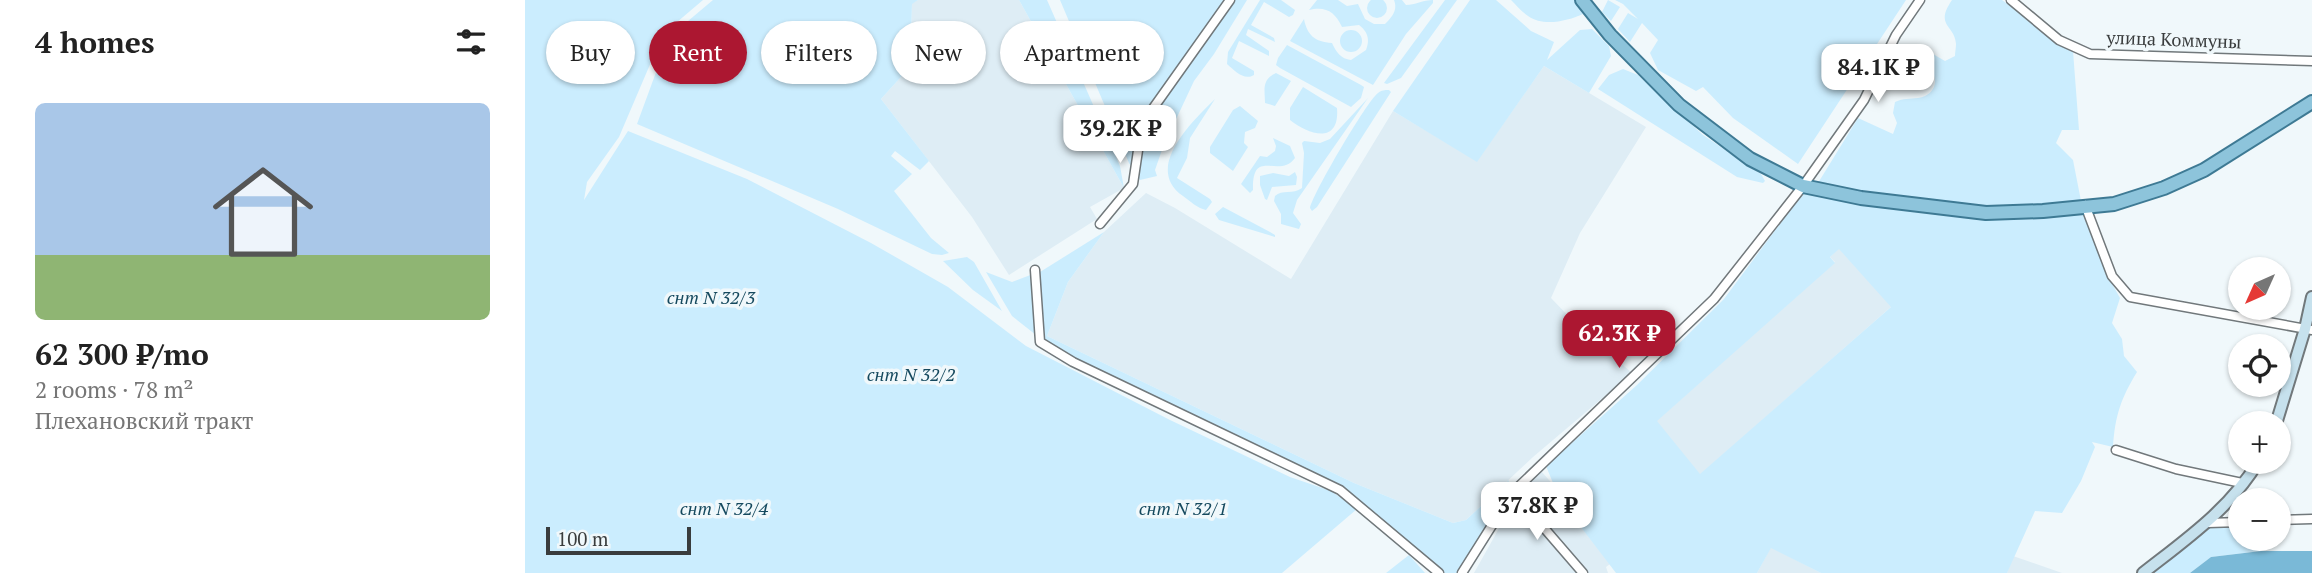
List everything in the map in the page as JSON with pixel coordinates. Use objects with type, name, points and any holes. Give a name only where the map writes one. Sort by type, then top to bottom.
[{"type":"main road","points":[[1582,0],[1610,35],[1679,105],[1750,159],[1803,186],[1861,198],[1986,213],[2114,204],[2164,188],[2204,170],[2312,102]]},
{"type":"street","points":[[1100,224],[1133,184],[1140,137],[1149,114],[1230,0]]},
{"type":"street","points":[[1462,573],[1513,492],[1714,299],[1803,186],[1864,100],[1896,35],[1920,0]]},
{"type":"street","name":"улица Коммуны","points":[[2011,0],[2059,40],[2090,54],[2312,61]]},
{"type":"street","points":[[2085,205],[2112,276],[2130,297],[2308,329]]},
{"type":"street","points":[[1035,271],[1040,342],[1073,362],[1340,490],[1439,573]]},
{"type":"street","points":[[2280,411],[2308,329],[2312,297]]},
{"type":"street","points":[[2116,450],[2176,469],[2242,483]]},
{"type":"street","points":[[2143,573],[2208,523],[2249,474]]},
{"type":"street","points":[[1513,492],[1583,573]]},
{"type":"street","points":[[2291,520],[2312,519]]},
{"type":"street","points":[[2208,523],[2228,522]]},
{"type":"shaded area","points":[[918,0],[1019,0],[1031,21],[1000,21],[1000,84],[1066,84],[1124,188],[1090,207],[1097,219],[1009,275],[972,217],[881,99],[895,84],[986,84],[986,21],[911,21],[912,3]]},
{"type":"shaded area","points":[[1544,66],[1646,127],[1580,233],[1551,298],[1579,327],[1632,373],[1533,457],[1466,520],[1453,523],[1354,483],[1047,336],[1068,282],[1104,232],[1146,193],[1291,279],[1393,111],[1477,161]]},
{"type":"shaded area","points":[[1839,248],[1892,306],[1700,475],[1656,421],[1835,262],[1830,257]]},
{"type":"shaded area","points":[[1541,471],[1564,497],[1573,491],[1585,509],[1575,518],[1610,564],[1606,567],[1608,573],[1474,573],[1520,491]]},
{"type":"shaded area","points":[[1771,547],[1821,573],[1757,573]]},
{"type":"shaded area","points":[[2013,556],[2062,573],[2007,573]]},
{"type":"green space","points":[[1373,-1],[1381,-1],[1386,4],[1386,12],[1381,17],[1373,17],[1368,12],[1368,4]]},
{"type":"green space","points":[[525,0],[703,0],[678,21],[649,21],[649,67],[619,137],[587,182],[584,200],[628,131],[747,179],[871,243],[948,287],[1026,346],[1170,420],[1290,477],[1331,491],[1357,509],[1282,573],[525,573]]},
{"type":"green space","points":[[713,0],[918,0],[912,4],[911,21],[891,21],[891,84],[895,84],[881,99],[929,161],[920,170],[895,151],[891,156],[912,174],[894,191],[931,238],[949,253],[932,254],[838,209],[637,124],[652,84],[747,84],[747,21],[688,21]]},
{"type":"green space","points":[[1019,0],[1047,0],[1056,21],[1031,21]]},
{"type":"green space","points":[[1060,0],[1247,0],[1194,81],[1163,147],[1155,170],[1157,176],[1140,180],[1129,163],[1096,84],[1164,84],[1164,21],[1069,21]]},
{"type":"green space","points":[[1260,0],[1281,0],[1295,10],[1289,17],[1264,2],[1251,25],[1274,38],[1275,42],[1248,29],[1246,35],[1269,51],[1269,56],[1239,41],[1232,58],[1254,71],[1254,75],[1247,77],[1227,64],[1228,52]]},
{"type":"green space","points":[[1317,0],[1338,0],[1347,6],[1358,4],[1365,19],[1374,24],[1385,24],[1390,19],[1395,10],[1394,0],[1402,0],[1406,5],[1429,0],[1433,0],[1433,3],[1406,34],[1373,85],[1290,41],[1304,19],[1313,37],[1332,43],[1344,58],[1351,60],[1366,50],[1367,36],[1359,25],[1342,27],[1329,11],[1309,10]]},
{"type":"green space","points":[[1445,0],[1457,0],[1401,78],[1384,83]]},
{"type":"green space","points":[[1470,0],[1496,0],[1531,31],[1554,42],[1547,60],[1580,30],[1592,29],[1609,46],[1611,56],[1589,93],[1544,66],[1477,162],[1393,111]]},
{"type":"green space","points":[[1511,0],[1575,0],[1583,14],[1563,21],[1541,21],[1528,16]]},
{"type":"green space","points":[[1608,0],[1620,7],[1611,21],[1602,12]]},
{"type":"green space","points":[[1615,0],[1906,0],[1798,164],[1733,118],[1703,87],[1696,91],[1658,70],[1650,53],[1658,40],[1642,23],[1630,42],[1618,29],[1628,13],[1638,19]]},
{"type":"green space","points":[[1952,0],[2002,0],[2073,51],[2079,130],[2062,130],[2056,143],[2073,160],[2081,201],[2012,209],[1968,209],[1903,201],[1818,183],[1858,118],[1893,134],[1897,123],[1893,113],[1895,102],[1924,97],[1932,91],[1935,77],[1920,61],[1921,54],[1926,50],[1945,61],[1955,56],[1955,38],[1945,20]]},
{"type":"green space","points":[[1351,30],[1361,37],[1362,41],[1355,51],[1351,52],[1341,45],[1340,41],[1347,31]]},
{"type":"green space","points":[[1287,45],[1364,87],[1361,98],[1351,107],[1280,68],[1276,65],[1278,58]]},
{"type":"green space","points":[[1623,69],[1638,75],[1703,135],[1761,174],[1765,181],[1763,183],[1737,177],[1598,89],[1609,75]]},
{"type":"green space","points":[[1276,73],[1291,81],[1275,106],[1265,103],[1265,90],[1266,82]]},
{"type":"green space","points":[[1066,84],[1084,84],[1120,166],[1124,188]]},
{"type":"green space","points":[[1303,87],[1337,108],[1334,128],[1328,132],[1314,133],[1290,120],[1290,108]]},
{"type":"green space","points":[[1389,90],[1391,92],[1312,211],[1310,208],[1313,199],[1352,129],[1378,93]]},
{"type":"green space","points":[[1368,98],[1297,200],[1293,213],[1301,224],[1299,229],[1281,224],[1275,196],[1302,188],[1302,143],[1320,143],[1330,139]]},
{"type":"green space","points":[[1215,99],[1190,138],[1187,158],[1177,178],[1210,199],[1212,202],[1206,210],[1183,196],[1172,185],[1168,172],[1169,159],[1184,132]]},
{"type":"green space","points":[[1240,106],[1258,121],[1255,128],[1245,132],[1244,143],[1248,147],[1233,171],[1210,153],[1210,147],[1233,110]]},
{"type":"green space","points":[[1273,138],[1290,146],[1295,158],[1282,166],[1262,166],[1257,170],[1250,193],[1241,184],[1260,156],[1267,157],[1275,151]]},
{"type":"green space","points":[[1295,172],[1296,185],[1272,187],[1267,200],[1265,199],[1260,176],[1273,173],[1289,176]]},
{"type":"green space","points":[[1803,193],[1985,219],[2083,213],[2106,273],[2120,298],[2112,323],[2122,339],[2124,356],[2137,372],[2120,408],[2113,447],[2092,442],[2095,447],[2081,481],[2062,513],[2035,511],[2007,573],[1821,573],[1771,548],[1757,573],[1616,573],[1574,518],[1585,509],[1573,492],[1546,502],[1535,492],[1544,489],[1548,491],[1553,483],[1546,466],[1637,385],[1724,299]],"holes":[[[1839,249],[1891,307],[1700,474],[1657,421],[1835,263],[1830,257]]]},
{"type":"green space","points":[[1223,207],[1275,237],[1219,220],[1215,214]]},
{"type":"green space","points":[[1104,232],[1068,282],[1047,336],[1354,483],[1453,523],[1466,520],[1509,480],[1503,500],[1458,573],[1445,573],[1339,485],[1073,358],[1042,339],[1040,272]]},
{"type":"green space","points":[[967,257],[974,262],[1002,311],[973,290],[943,261]]},
{"type":"green space","points":[[986,272],[1012,282],[1033,274],[1036,335],[1012,316]]},
{"type":"green space","points":[[2228,525],[2228,551],[2261,551],[2211,557],[2190,573],[2149,573],[2211,526]]},
{"type":"green space","points":[[1409,555],[1425,573],[1386,573]]},
{"type":"water","points":[[2261,551],[2312,551],[2312,573],[2190,573],[2211,557]]},
{"type":"park label","name":"снт N 32/3","points":[[711,297]]},
{"type":"park label","name":"снт N 32/2","points":[[911,374]]},
{"type":"park label","name":"снт N 32/4","points":[[724,508]]},
{"type":"park label","name":"снт N 32/1","points":[[1183,508]]}]
